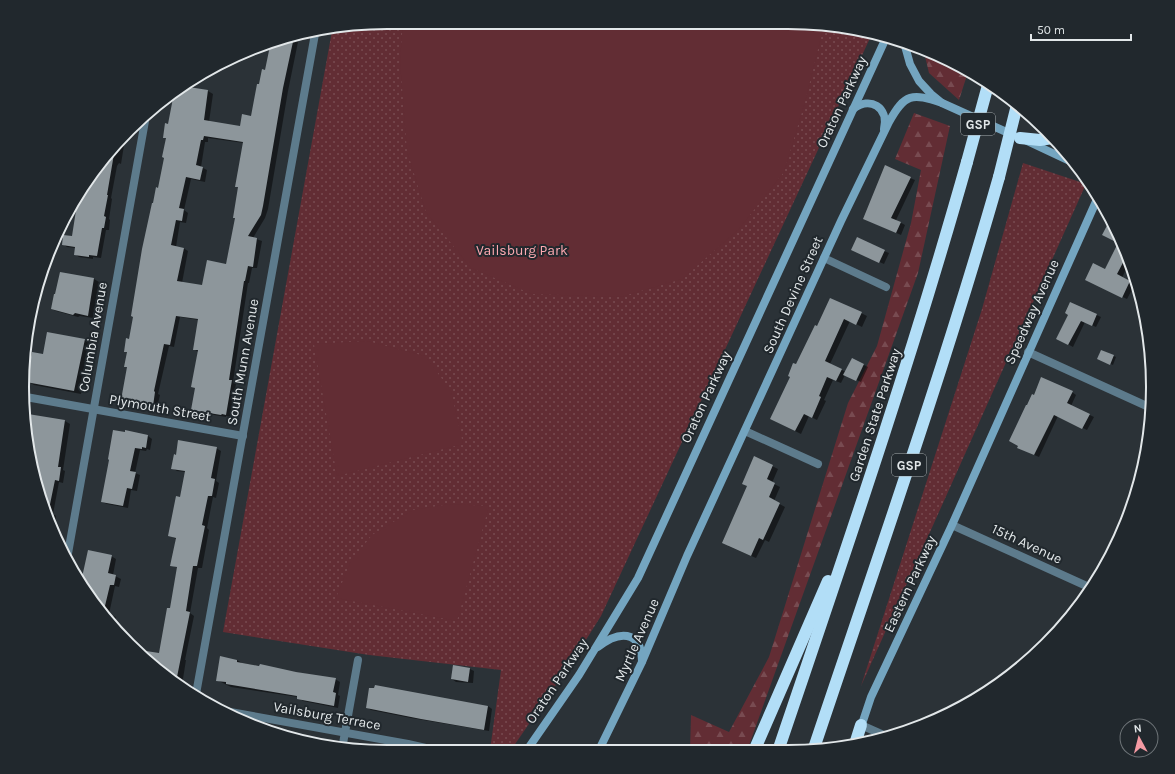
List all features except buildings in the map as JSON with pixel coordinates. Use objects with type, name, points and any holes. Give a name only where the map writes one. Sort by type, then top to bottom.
[{"type":"highway","name":"Garden State Parkway","points":[[780,745],[890,418],[925,308],[968,162],[987,89]]},
{"type":"highway","name":"GSP","points":[[815,744],[949,343],[999,177],[1016,111]]},
{"type":"highway","points":[[1020,138],[1046,139]]},
{"type":"highway","points":[[757,745],[859,510]]},
{"type":"highway","points":[[858,738],[861,725]]},
{"type":"main road","name":"Oraton Parkway","points":[[530,745],[579,675],[638,578],[884,42]]},
{"type":"main road","points":[[906,49],[910,64],[919,81],[942,103],[1063,158]]},
{"type":"main road","name":"South Devine Street","points":[[695,539],[824,258],[883,133],[898,106],[906,99],[911,97],[923,97],[942,103]]},
{"type":"main road","points":[[853,109],[865,103],[870,103],[879,108],[885,121],[883,133]]},
{"type":"main road","name":"Speedway Avenue","points":[[990,437],[1095,203]]},
{"type":"main road","name":"Eastern Parkway","points":[[861,725],[871,698],[952,525],[990,437]]},
{"type":"main road","name":"Myrtle Avenue","points":[[601,745],[642,662],[695,539]]},
{"type":"main road","points":[[595,649],[614,637],[625,635],[639,644],[642,654],[642,662]]},
{"type":"street","name":"South Munn Avenue","points":[[197,690],[315,37]]},
{"type":"street","name":"Columbia Avenue","points":[[68,549],[143,125]]},
{"type":"street","points":[[824,258],[886,287]]},
{"type":"street","points":[[1028,352],[1145,405]]},
{"type":"street","name":"Plymouth Street","points":[[29,398],[243,436]]},
{"type":"street","points":[[745,431],[818,464]]},
{"type":"street","name":"15th Avenue","points":[[952,525],[1086,586]]},
{"type":"street","points":[[343,742],[358,660]]},
{"type":"street","name":"Vailsburg Terrace","points":[[241,714],[416,745]]},
{"type":"street","points":[[861,725],[880,733]]},
{"type":"green space","name":"Vailsburg Park","points":[[387,29],[788,29],[835,32],[870,39],[601,616],[577,654],[514,745],[491,745],[501,670],[369,655],[223,632],[332,33]]},
{"type":"green space","points":[[402,29],[788,29],[823,31],[805,102],[784,172],[738,230],[682,279],[620,297],[532,294],[471,268],[426,212],[407,151],[400,61]]},
{"type":"green space","points":[[925,56],[966,77],[959,100],[929,73]]},
{"type":"green space","points":[[914,113],[950,126],[918,273],[749,745],[690,745],[691,715],[729,732],[769,657],[848,403],[877,346],[911,223],[921,170],[895,159]]},
{"type":"green space","points":[[1023,163],[1082,183],[1085,186],[861,686],[982,309]]},
{"type":"green space","points":[[367,341],[425,356],[451,391],[463,444],[337,476],[314,344]]},
{"type":"green space","points":[[450,504],[489,506],[457,621],[336,598],[350,563],[372,535],[413,510]]}]
